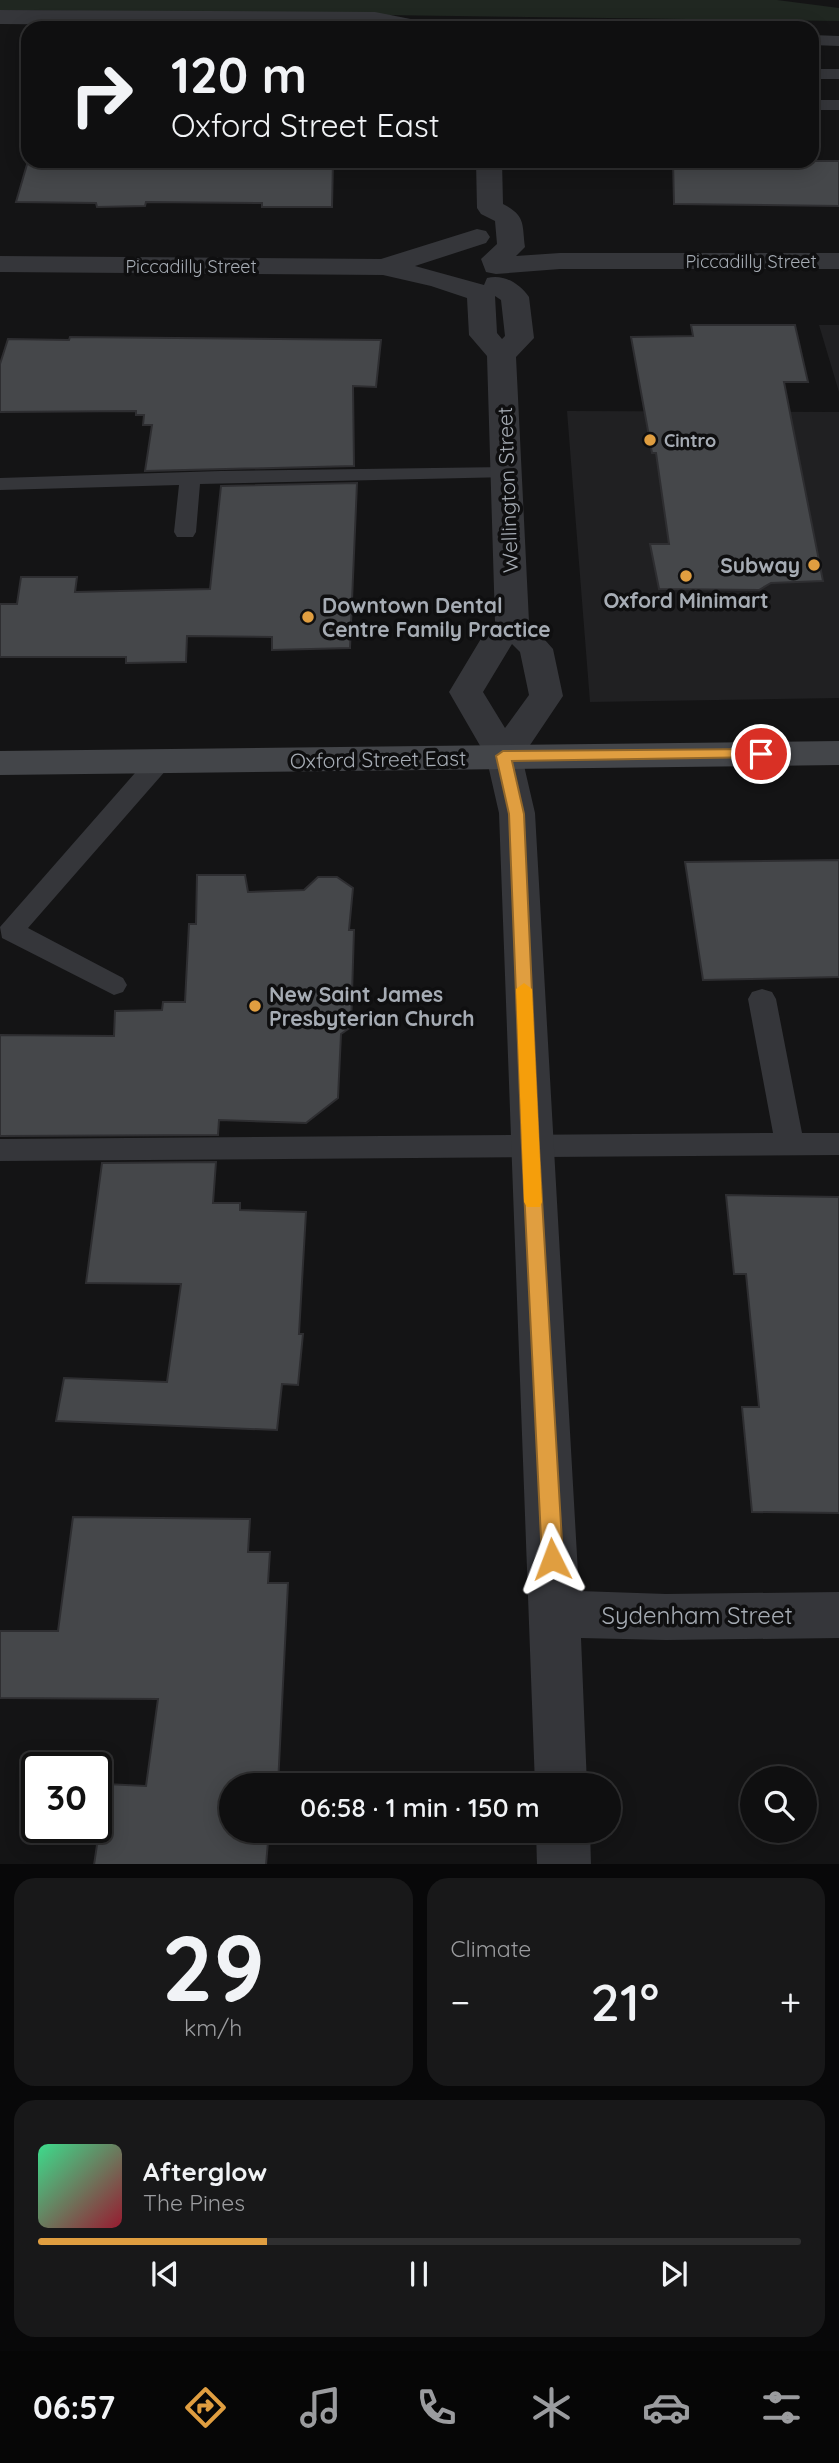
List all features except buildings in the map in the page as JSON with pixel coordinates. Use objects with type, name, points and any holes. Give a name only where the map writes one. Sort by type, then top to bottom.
[{"type":"main road","name":"Oxford Street East","points":[[0,763],[839,753]]},
{"type":"street","points":[[0,17],[386,21]]},
{"type":"street","points":[[489,168],[490,208]]},
{"type":"street","points":[[490,208],[480,215],[477,237],[492,276]]},
{"type":"street","points":[[490,208],[508,217],[510,233],[510,247],[492,276]]},
{"type":"street","name":"Piccadilly Street","points":[[383,267],[477,237]]},
{"type":"street","name":"Piccadilly Street","points":[[0,264],[383,267],[439,279],[492,276],[560,261],[839,261]]},
{"type":"street","name":"Wellington Street","points":[[492,276],[483,335],[501,355],[512,624]]},
{"type":"street","points":[[503,756],[546,696],[536,649],[512,624],[494,644],[467,692],[503,756],[517,814],[561,1773]]},
{"type":"street","name":"Sydenham Street","points":[[555,1614],[666,1617],[839,1615]]},
{"type":"street","points":[[563,1843],[564,1864]]},
{"type":"lane","points":[[819,40],[839,41]]},
{"type":"lane","points":[[819,74],[839,74]]},
{"type":"lane","points":[[819,105],[839,105]]},
{"type":"lane","points":[[0,484],[506,473]]},
{"type":"lane","points":[[185,532],[190,478]]},
{"type":"lane","points":[[114,985],[11,931],[158,763]]},
{"type":"lane","points":[[762,999],[790,1145]]},
{"type":"lane","points":[[0,1150],[839,1144]]},
{"type":"shaded area","points":[[0,0],[777,0],[839,8],[839,21],[0,10]]},
{"type":"shaded area","points":[[819,325],[839,325],[839,392]]},
{"type":"shaded area","points":[[567,411],[839,412],[839,698],[590,702]]},
{"type":"slow traffic","points":[[524,989],[533,1202]]},
{"type":"place","name":"Cintro","points":[[650,440]]},
{"type":"place","name":"Subway","points":[[814,565]]},
{"type":"place","name":"Oxford Minimart","points":[[686,576]]},
{"type":"place","name":"Downtown Dental Centre Family Practice","points":[[308,617]]},
{"type":"place","name":"New Saint James Presbyterian Church","points":[[255,1006]]},
{"type":"route","points":[[552,1559],[517,814],[503,756],[761,754]]}]
